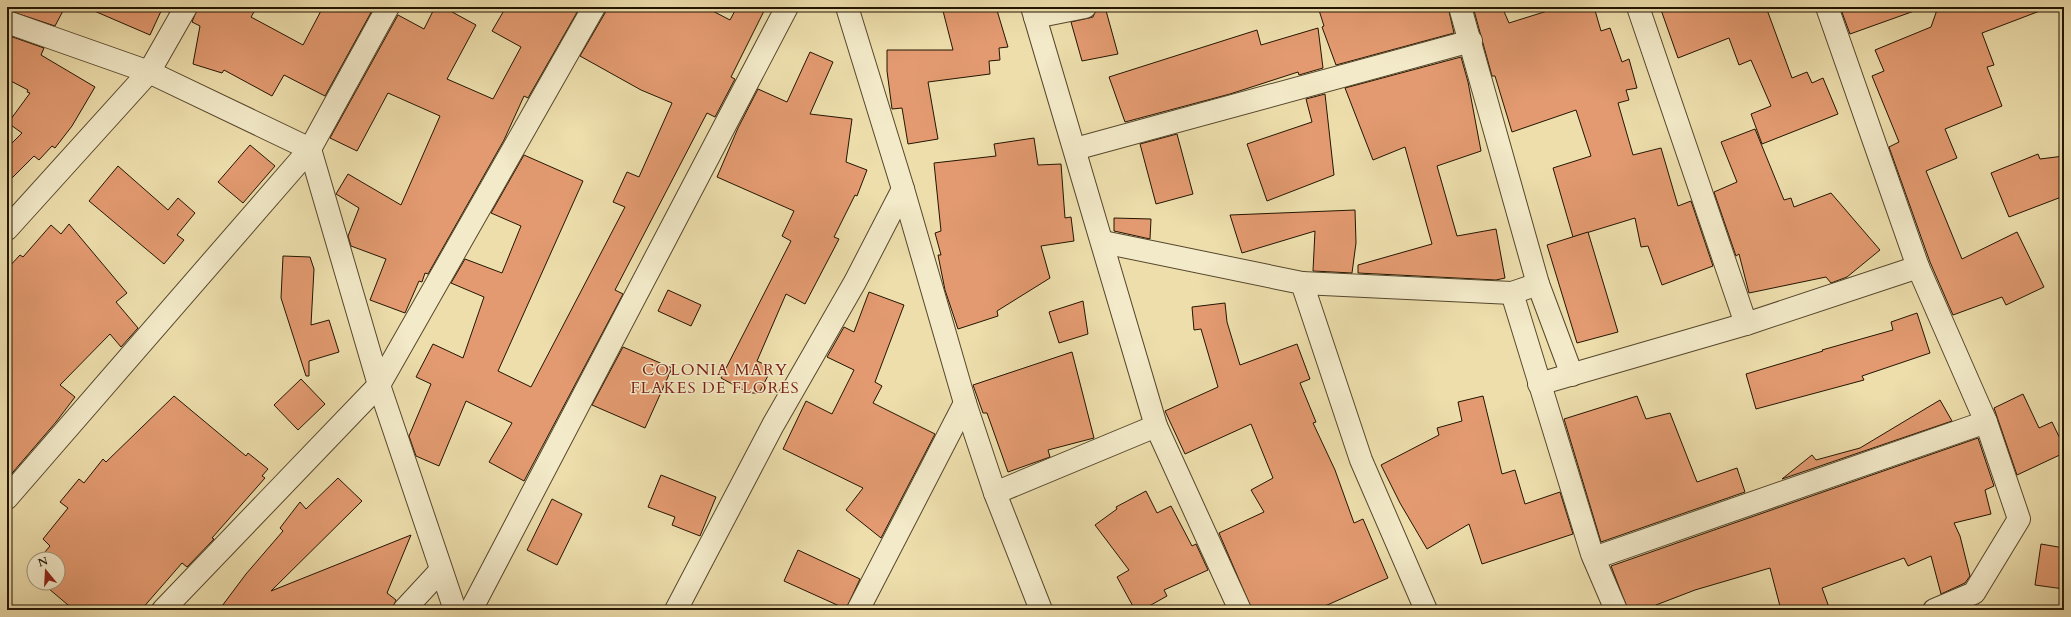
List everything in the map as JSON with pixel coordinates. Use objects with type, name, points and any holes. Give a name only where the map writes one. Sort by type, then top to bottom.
[{"type":"street","points":[[7,230],[149,72],[186,7]]},
{"type":"street","points":[[7,498],[310,149],[388,7]]},
{"type":"street","points":[[163,610],[379,385],[594,7]]},
{"type":"street","points":[[471,610],[787,7]]},
{"type":"street","points":[[847,7],[903,189],[965,403],[994,493],[1042,610]]},
{"type":"street","points":[[1084,7],[1034,12],[1156,426],[1240,610]]},
{"type":"street","points":[[1460,7],[1471,41],[1524,240],[1538,284],[1572,375]]},
{"type":"street","points":[[1638,7],[1746,324]]},
{"type":"street","points":[[1827,7],[1918,267],[1986,422],[2019,519],[1977,602],[1934,610]]},
{"type":"street","points":[[7,22],[149,72],[310,149],[379,385],[455,610]]},
{"type":"street","points":[[1075,149],[1471,41]]},
{"type":"street","points":[[676,610],[773,425],[855,282],[903,189]]},
{"type":"street","points":[[1103,242],[1302,283],[1512,293],[1538,284]]},
{"type":"street","points":[[1539,384],[1746,324],[1918,267]]},
{"type":"street","points":[[1302,283],[1360,460],[1426,610]]},
{"type":"street","points":[[1512,293],[1594,558],[1616,610]]},
{"type":"street","points":[[858,610],[965,403]]},
{"type":"street","points":[[1594,558],[1986,422]]},
{"type":"street","points":[[994,493],[1156,426]]},
{"type":"street","points":[[404,610],[441,570]]},
{"type":"building","points":[[7,7],[65,7],[55,26],[7,10]]},
{"type":"building","points":[[85,7],[172,7],[169,12],[162,9],[150,35]]},
{"type":"building","points":[[198,7],[257,7],[251,17],[303,45],[323,7],[374,7],[325,96],[284,75],[272,96],[224,70],[222,73],[193,64],[200,26],[192,22]]},
{"type":"building","points":[[435,7],[443,7],[476,25],[447,79],[493,99],[521,47],[492,31],[506,7],[580,7],[528,98],[524,96],[504,140],[428,274],[425,273],[422,282],[419,281],[405,313],[370,300],[386,259],[351,246],[348,236],[359,208],[336,194],[348,174],[401,205],[440,116],[388,93],[357,151],[330,138],[398,15],[424,29]]},
{"type":"building","points":[[606,7],[705,7],[730,20],[737,7],[766,7],[731,77],[735,79],[715,117],[707,113],[615,290],[623,294],[524,481],[489,462],[512,423],[466,401],[439,466],[416,456],[409,436],[431,384],[416,377],[433,344],[463,358],[484,297],[451,283],[465,259],[502,273],[521,226],[491,213],[524,155],[583,181],[498,371],[531,387],[625,207],[613,202],[627,172],[639,177],[672,103],[641,90],[580,56],[605,13]]},
{"type":"building","points":[[942,7],[996,7],[1008,47],[999,48],[1000,60],[989,61],[990,74],[928,82],[938,139],[908,144],[902,108],[892,109],[887,71],[887,50],[953,50]]},
{"type":"building","points":[[1097,7],[1105,7],[1118,54],[1082,61],[1071,22],[1093,17]]},
{"type":"building","points":[[1318,7],[1448,7],[1454,33],[1336,65],[1322,27],[1324,26]]},
{"type":"building","points":[[1473,7],[1502,7],[1509,23],[1560,7],[1594,7],[1601,31],[1610,28],[1622,62],[1629,59],[1637,88],[1626,90],[1629,100],[1618,103],[1633,155],[1661,148],[1678,206],[1691,201],[1713,266],[1662,285],[1648,246],[1641,247],[1635,218],[1573,237],[1553,168],[1591,156],[1576,110],[1512,132],[1495,76],[1492,76]]},
{"type":"building","points":[[1660,7],[1766,7],[1792,78],[1807,72],[1812,83],[1823,78],[1838,114],[1762,144],[1751,114],[1771,106],[1751,60],[1739,65],[1729,38],[1678,58]]},
{"type":"building","points":[[1840,7],[1916,7],[1917,10],[1850,34]]},
{"type":"building","points":[[1938,7],[2045,7],[2045,9],[1982,33],[1994,65],[1987,67],[2002,106],[1945,129],[1957,158],[1926,171],[1962,259],[2017,232],[2044,287],[2006,305],[2002,297],[1953,315],[1930,262],[1889,147],[1899,142],[1872,76],[1884,71],[1875,50],[1931,27]]},
{"type":"building","points":[[1318,28],[1323,68],[1299,75],[1298,72],[1230,94],[1125,122],[1109,77],[1257,30],[1261,45]]},
{"type":"building","points":[[7,35],[44,48],[41,55],[95,87],[72,126],[55,148],[52,146],[39,160],[34,156],[7,183],[7,148],[22,133],[8,123],[30,93],[27,92],[28,90],[7,79]]},
{"type":"building","points":[[810,52],[833,62],[810,114],[852,119],[846,162],[867,170],[857,196],[855,195],[834,237],[839,239],[805,304],[786,294],[757,361],[772,368],[759,393],[749,393],[721,378],[791,241],[782,236],[794,211],[717,177],[738,128],[758,89],[787,102]]},
{"type":"building","points":[[1461,57],[1468,82],[1481,151],[1437,166],[1457,236],[1496,229],[1505,278],[1496,280],[1358,273],[1358,265],[1432,244],[1405,147],[1373,160],[1345,88]]},
{"type":"building","points":[[1325,94],[1334,175],[1267,201],[1247,144],[1312,122],[1306,99]]},
{"type":"building","points":[[1755,129],[1784,200],[1791,198],[1794,207],[1831,193],[1880,250],[1847,277],[1831,283],[1826,277],[1749,293],[1739,254],[1736,256],[1714,192],[1737,182],[1721,142]]},
{"type":"building","points":[[1177,134],[1193,194],[1156,204],[1140,144]]},
{"type":"building","points":[[1034,138],[1038,165],[1061,164],[1065,218],[1071,217],[1074,241],[1041,246],[1050,278],[997,311],[998,316],[958,329],[945,290],[938,255],[941,255],[935,233],[941,231],[934,163],[996,156],[994,144]]},
{"type":"building","points":[[250,145],[275,166],[243,203],[218,182]]},
{"type":"building","points":[[2038,154],[2040,159],[2064,156],[2064,196],[2009,217],[1991,173]]},
{"type":"building","points":[[118,166],[168,210],[178,198],[195,213],[177,235],[184,240],[164,264],[89,201]]},
{"type":"building","points":[[1355,210],[1356,243],[1352,273],[1313,271],[1315,231],[1242,253],[1230,215]]},
{"type":"building","points":[[1114,218],[1151,219],[1150,239],[1114,231]]},
{"type":"building","points":[[69,224],[127,293],[116,302],[138,328],[121,347],[110,334],[60,385],[75,397],[56,422],[7,479],[7,269],[20,255],[23,257],[51,225],[61,234]]},
{"type":"building","points":[[1588,232],[1618,332],[1577,343],[1547,245]]},
{"type":"building","points":[[283,256],[310,257],[314,269],[311,325],[329,320],[339,352],[309,361],[309,376],[306,376],[281,298]]},
{"type":"building","points":[[668,290],[701,305],[691,326],[658,311]]},
{"type":"building","points":[[869,292],[904,305],[875,382],[882,386],[873,403],[935,434],[881,538],[846,510],[863,488],[783,449],[806,401],[832,414],[854,370],[827,357],[844,327],[854,332]]},
{"type":"building","points":[[1083,301],[1088,334],[1059,343],[1049,312]]},
{"type":"building","points":[[1225,303],[1227,322],[1240,365],[1297,344],[1310,379],[1300,383],[1316,422],[1313,423],[1335,470],[1354,523],[1363,519],[1388,578],[1316,610],[1252,610],[1219,533],[1264,512],[1251,490],[1273,478],[1251,424],[1185,454],[1165,411],[1218,387],[1201,329],[1194,330],[1192,307]]},
{"type":"building","points":[[1917,313],[1930,353],[1862,376],[1864,380],[1756,409],[1746,374],[1893,330],[1891,322]]},
{"type":"building","points":[[623,347],[672,368],[645,428],[592,405]]},
{"type":"building","points":[[1072,352],[1094,438],[1048,450],[1050,457],[1008,472],[987,413],[983,413],[973,385]]},
{"type":"building","points":[[301,379],[325,404],[298,430],[274,405]]},
{"type":"building","points":[[2023,394],[2039,428],[2052,422],[2064,447],[2064,453],[2017,475],[1994,408]]},
{"type":"building","points":[[174,396],[246,456],[248,453],[268,469],[262,476],[265,478],[212,538],[214,539],[187,567],[182,563],[141,610],[74,610],[51,591],[66,591],[66,551],[46,551],[50,546],[43,539],[68,508],[60,502],[79,479],[84,483],[103,459],[106,462]]},
{"type":"building","points":[[1483,396],[1502,474],[1515,470],[1525,504],[1560,492],[1573,534],[1482,564],[1469,524],[1427,549],[1400,503],[1381,465],[1439,435],[1437,428],[1462,421],[1458,402]]},
{"type":"building","points":[[1637,396],[1646,419],[1670,413],[1697,482],[1737,468],[1745,492],[1601,542],[1564,419]]},
{"type":"building","points":[[1940,400],[1952,421],[1782,479],[1812,455],[1816,460],[1860,448]]},
{"type":"building","points":[[1978,438],[1994,486],[1985,490],[1991,514],[1954,523],[1960,536],[1970,576],[1965,583],[1941,594],[1931,556],[1908,566],[1904,558],[1822,588],[1830,610],[1781,610],[1770,568],[1695,590],[1656,605],[1659,610],[1628,610],[1611,566]]},
{"type":"building","points":[[661,475],[716,497],[700,536],[672,525],[675,517],[648,507]]},
{"type":"building","points":[[338,478],[362,501],[271,591],[411,535],[387,593],[396,600],[392,610],[219,610],[246,574],[283,531],[280,528],[300,502],[306,509]]},
{"type":"building","points":[[1146,491],[1157,513],[1171,506],[1192,546],[1196,544],[1208,570],[1164,590],[1167,596],[1142,610],[1135,610],[1117,577],[1129,570],[1095,525],[1117,509],[1116,507]]},
{"type":"building","points":[[552,499],[582,514],[557,565],[527,550]]},
{"type":"building","points":[[2041,544],[2064,548],[2064,589],[2035,585]]},
{"type":"building","points":[[798,550],[860,579],[846,609],[784,581]]},
{"type":"district","name":"COLONIA MARY FLAKES DE FLORES","points":[[715,378]]}]
